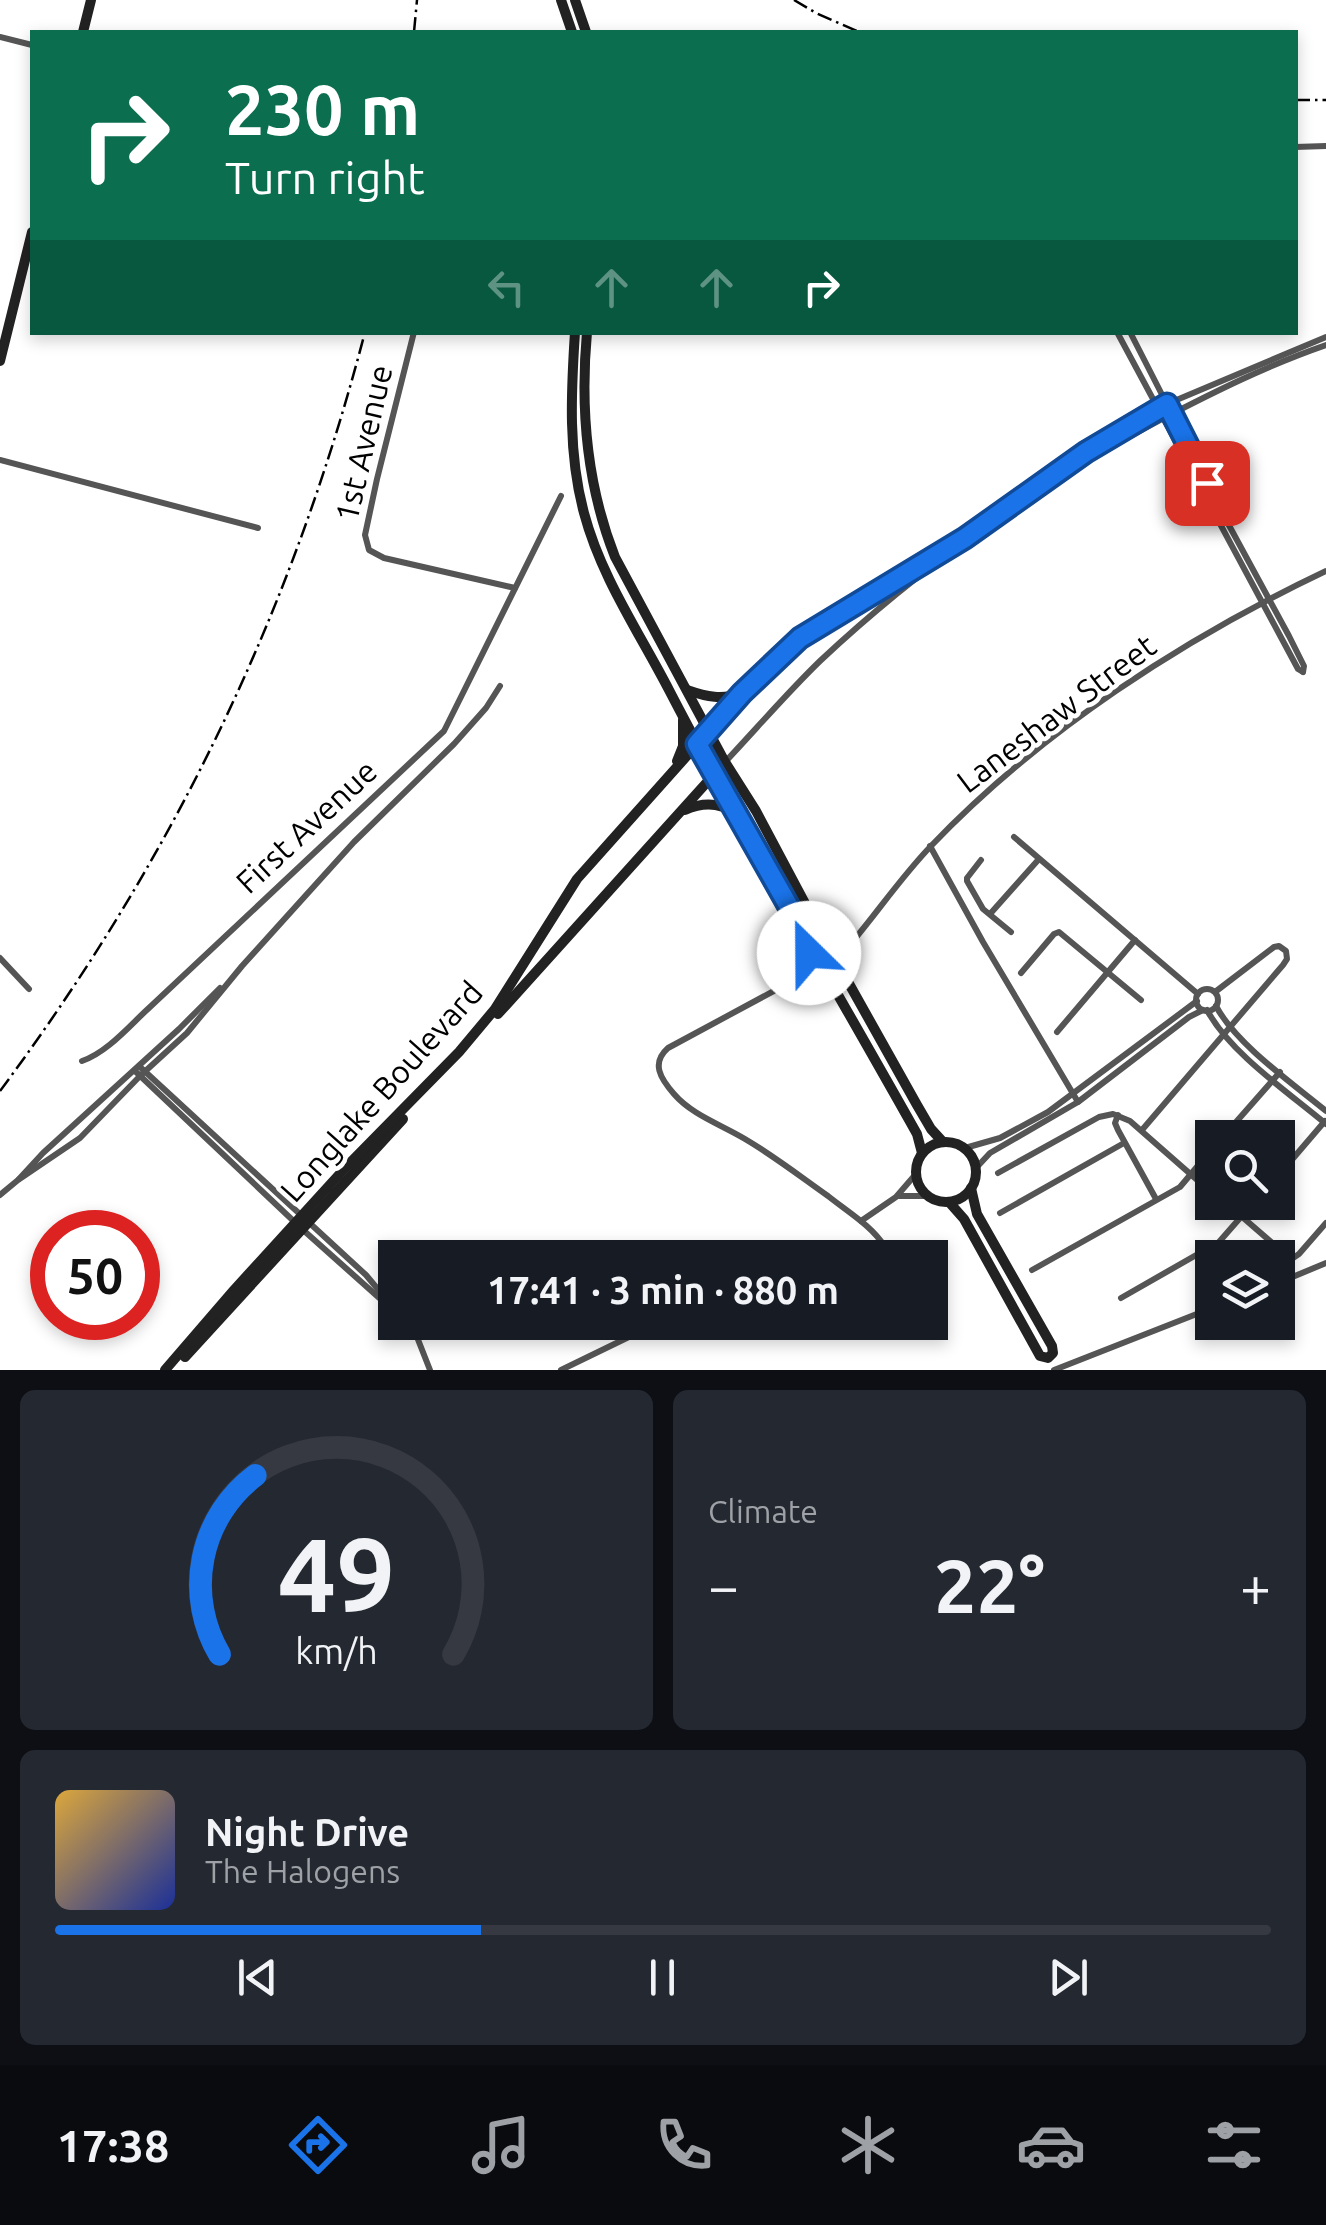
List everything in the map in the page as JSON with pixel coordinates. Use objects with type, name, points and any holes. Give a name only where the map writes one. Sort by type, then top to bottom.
[{"type":"main road","points":[[83,30],[91,0]]},
{"type":"main road","points":[[561,0],[571,30]]},
{"type":"main road","points":[[574,0],[585,30]]},
{"type":"main road","points":[[0,361],[30,240]]},
{"type":"main road","points":[[576,335],[572,425],[576,477],[584,512],[610,582],[917,1134],[922,1153]]},
{"type":"main road","points":[[586,335],[585,416],[590,462],[603,525],[622,571],[917,1105],[942,1141]]},
{"type":"main road","points":[[688,690],[722,698],[742,693]]},
{"type":"main road","points":[[672,771],[683,746],[683,716]]},
{"type":"main road","name":"Longlake Boulevard","points":[[497,1011],[576,879],[709,732]]},
{"type":"main road","name":"Longlake Boulevard","points":[[168,1370],[234,1290],[302,1223],[347,1166],[460,1052],[725,762]]},
{"type":"main road","points":[[674,818],[688,808],[708,803],[736,813]]},
{"type":"main road","points":[[820,963],[825,956],[822,935]]},
{"type":"main road","points":[[796,980],[808,960],[809,942]]},
{"type":"main road","points":[[808,973],[834,987]]},
{"type":"main road","points":[[942,1141],[965,1148],[976,1168],[971,1188],[961,1198],[949,1202],[927,1196],[916,1176],[916,1164],[922,1153],[942,1141]]},
{"type":"main road","points":[[949,1202],[964,1218],[1040,1356],[1048,1358],[1052,1346],[976,1214],[971,1188]]},
{"type":"street","points":[[0,37],[30,44]]},
{"type":"street","points":[[1298,147],[1326,146]]},
{"type":"street","name":"1st Avenue","points":[[413,335],[376,480],[366,546],[384,558],[515,588]]},
{"type":"street","points":[[1120,335],[1163,418],[1265,600],[1302,662],[1303,672],[1298,669],[1265,600],[1232,532],[1132,335]]},
{"type":"street","points":[[725,762],[818,663],[878,611],[1086,452],[1167,404],[1326,341]]},
{"type":"street","points":[[709,732],[742,693],[800,638],[1163,418],[1232,382],[1326,341]]},
{"type":"street","points":[[0,460],[258,528]]},
{"type":"street","points":[[515,588],[561,496]]},
{"type":"street","name":"Laneshaw Street","points":[[846,976],[847,954],[853,941],[930,846],[1007,775],[1106,698],[1186,645],[1326,570]]},
{"type":"street","name":"First Avenue","points":[[82,1061],[93,1057],[150,1007],[444,731],[515,588]]},
{"type":"street","points":[[18,1180],[187,1033],[354,842],[454,744],[500,686]]},
{"type":"street","points":[[1014,837],[1135,940],[1197,997],[1223,1034],[1325,1122],[1295,1156]]},
{"type":"street","points":[[930,846],[1078,1102]]},
{"type":"street","points":[[990,914],[1039,859]]},
{"type":"street","points":[[981,860],[967,881],[980,905],[1011,932]]},
{"type":"street","points":[[1021,973],[1059,932],[1141,1000]]},
{"type":"street","points":[[822,935],[839,944],[853,941]]},
{"type":"street","points":[[1056,1032],[1135,940]]},
{"type":"street","points":[[1142,1130],[1283,965],[1286,951],[1274,947],[1214,992]]},
{"type":"street","points":[[0,958],[29,989]]},
{"type":"street","points":[[820,963],[796,980],[668,1048],[658,1059],[658,1066],[668,1087],[682,1102],[759,1148],[860,1220],[880,1240]]},
{"type":"street","points":[[965,1148],[1000,1138],[1048,1112],[1208,989],[1218,998],[1216,1006],[1230,1027],[1326,1111]]},
{"type":"street","points":[[976,1168],[990,1152],[1078,1102],[1189,1017],[1216,1006]]},
{"type":"street","points":[[0,1195],[80,1138],[140,1071]]},
{"type":"street","points":[[140,1071],[378,1289]]},
{"type":"street","points":[[1238,1120],[1280,1072]]},
{"type":"street","points":[[1118,1115],[1115,1124],[1156,1199]]},
{"type":"street","points":[[998,1173],[1099,1117],[1118,1115],[1142,1130],[1195,1179]]},
{"type":"street","points":[[1000,1213],[1124,1143]]},
{"type":"street","points":[[1032,1270],[1180,1187],[1195,1169]]},
{"type":"street","points":[[860,1220],[896,1197],[916,1176]]},
{"type":"street","points":[[896,1197],[927,1196]]},
{"type":"street","points":[[1121,1298],[1219,1242],[1238,1220]]},
{"type":"street","points":[[1247,1220],[1293,1258],[1326,1223]]},
{"type":"street","points":[[1295,1276],[1326,1264]]},
{"type":"street","points":[[1054,1370],[1195,1315]]},
{"type":"street","points":[[418,1340],[430,1370]]},
{"type":"street","points":[[561,1370],[623,1340]]},
{"type":"railway","points":[[414,30],[417,0]]},
{"type":"railway","points":[[794,0],[854,30]]},
{"type":"railway","points":[[1298,100],[1326,100]]},
{"type":"railway","points":[[0,1091],[120,914],[220,730],[302,536],[364,335]]},
{"type":"route","points":[[809,953],[809,942],[697,744],[742,693],[800,638],[965,538],[1086,452],[1167,404],[1207,483]]}]
